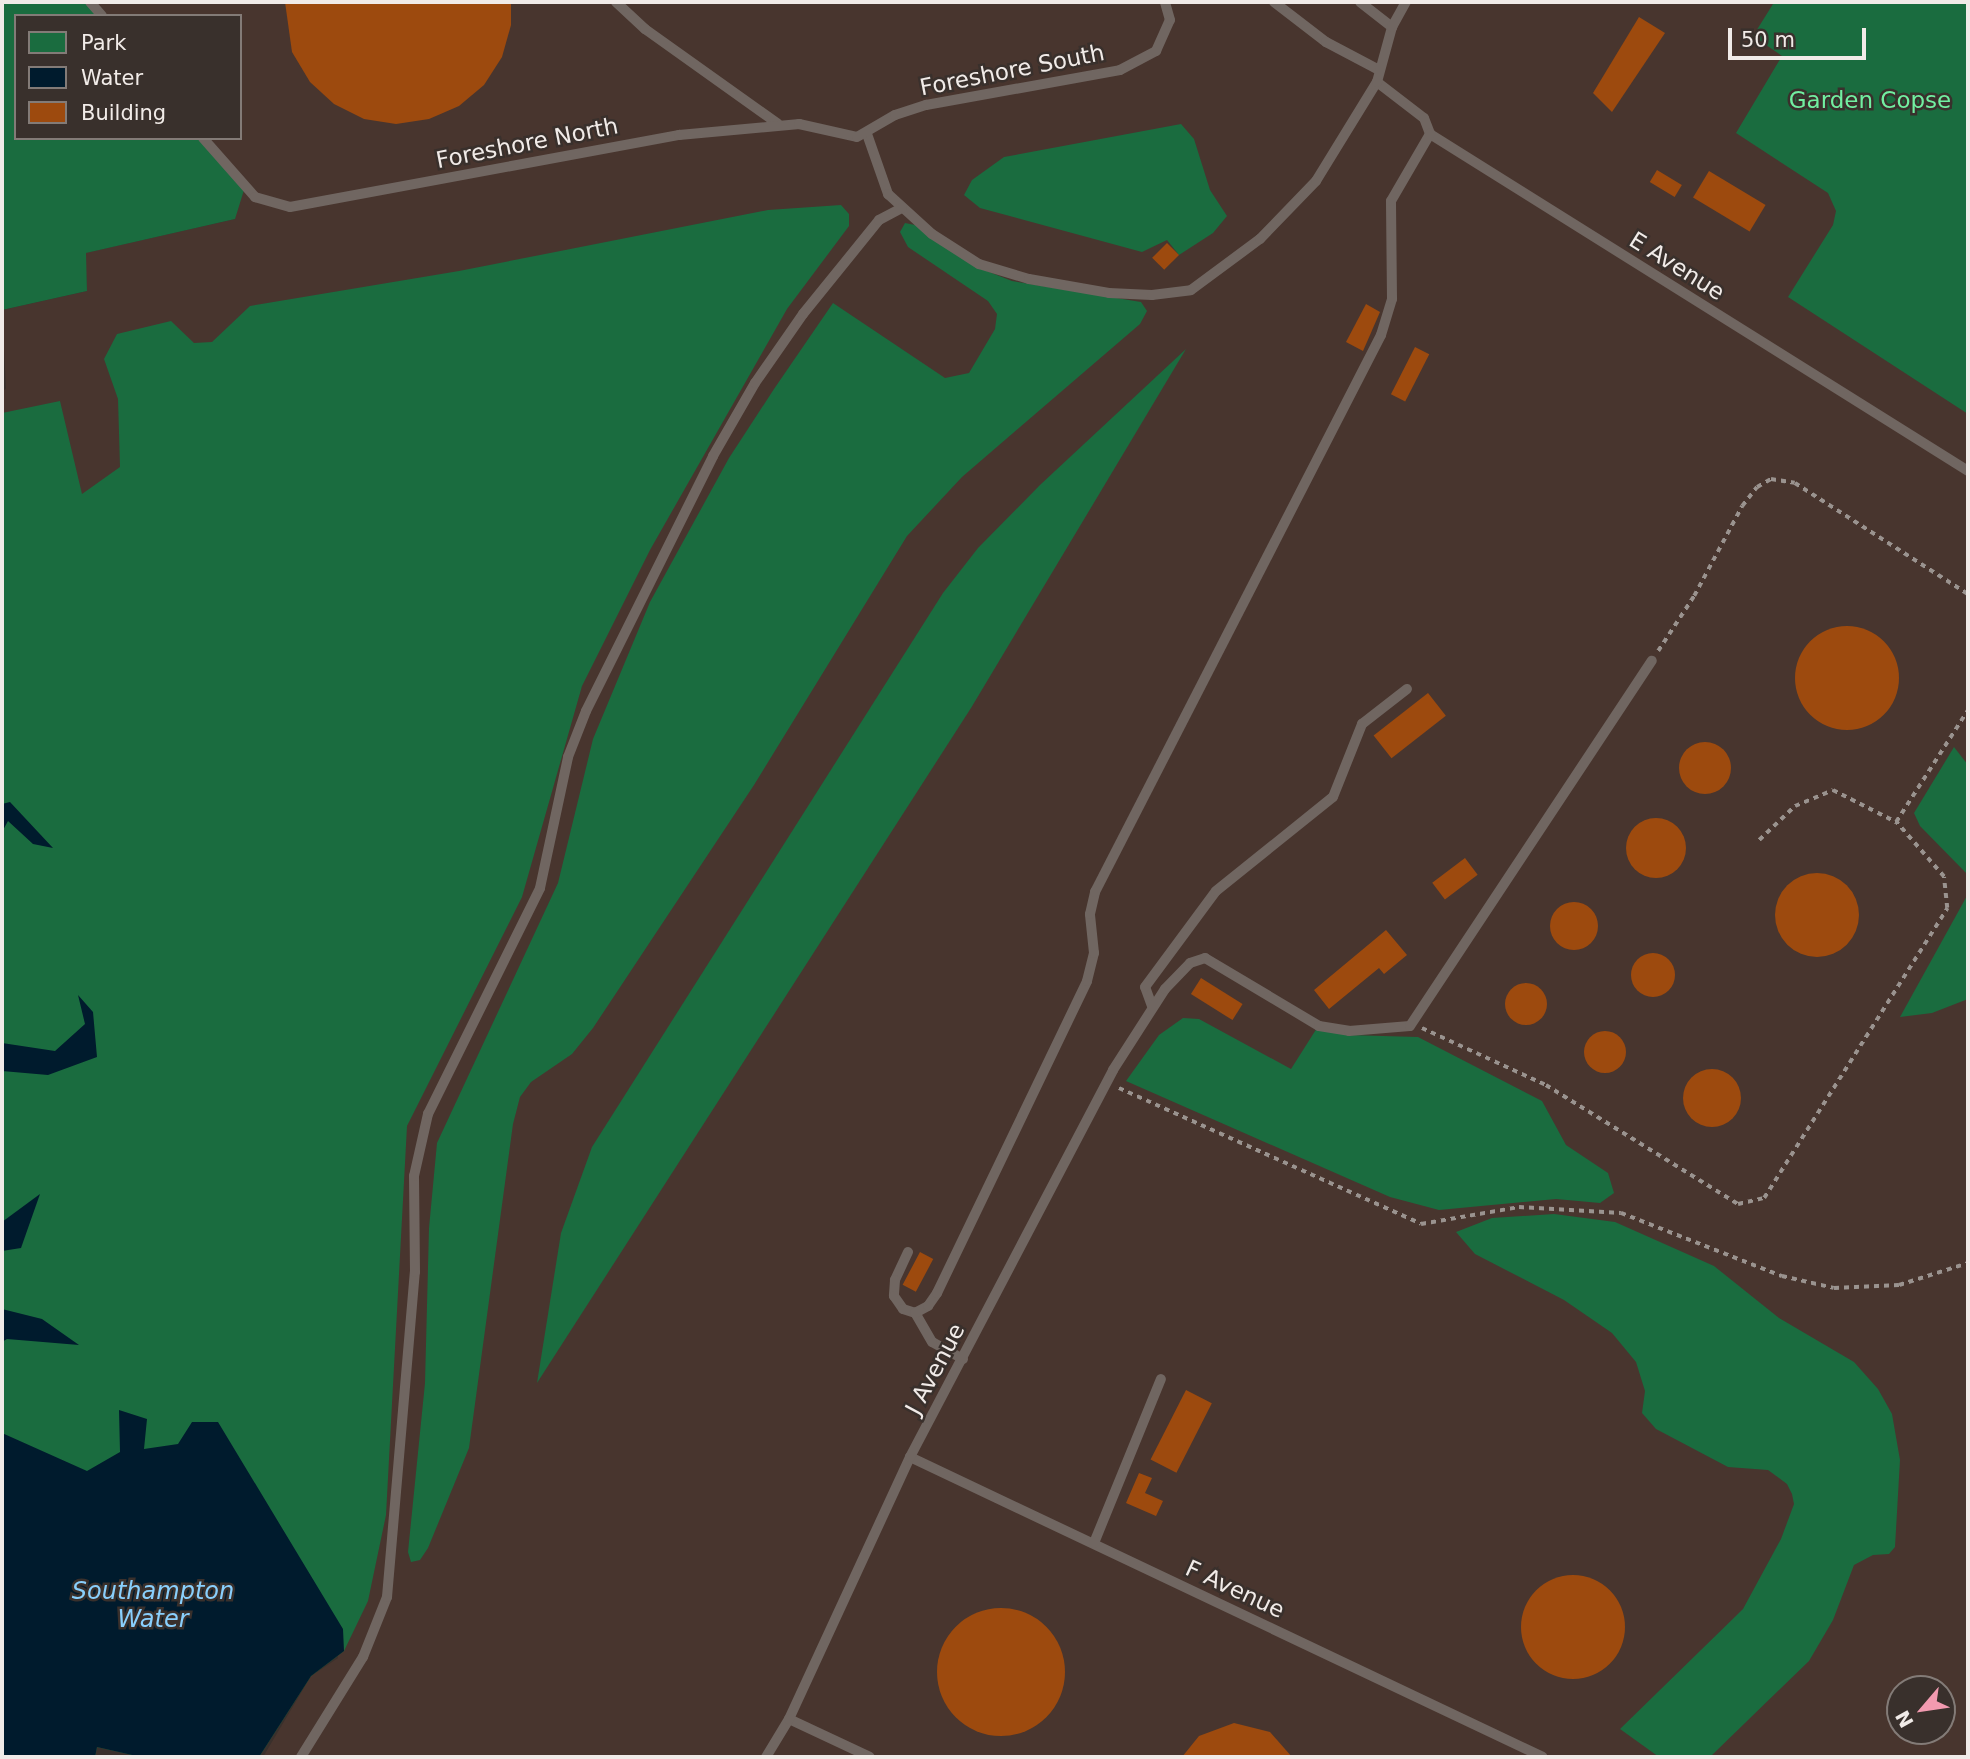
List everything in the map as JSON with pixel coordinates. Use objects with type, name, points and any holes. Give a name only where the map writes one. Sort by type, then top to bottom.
[{"type":"lane","points":[[616,2],[645,29],[778,124]]},
{"type":"lane","name":"Foreshore South","points":[[867,134],[895,115],[926,105],[1120,70],[1156,51],[1170,20],[1165,2]]},
{"type":"lane","points":[[1274,2],[1302,25],[1357,61],[1379,70]]},
{"type":"lane","points":[[1360,2],[1392,27]]},
{"type":"lane","points":[[867,134],[888,194],[951,248],[998,271],[1109,293],[1152,295],[1191,290],[1260,239],[1307,193],[1377,82],[1392,27],[1406,2]]},
{"type":"lane","name":"E Avenue","points":[[1377,82],[1424,118],[1430,134],[1968,471]]},
{"type":"lane","name":"Foreshore North","points":[[205,140],[255,197],[290,207],[573,152],[778,124],[813,125],[857,137],[867,134]]},
{"type":"lane","points":[[915,1313],[928,1306],[937,1293],[1087,981],[1094,953],[1090,914],[1096,892],[1381,335],[1392,299],[1391,201],[1430,134]]},
{"type":"lane","points":[[301,1757],[363,1657],[387,1597],[415,1272],[414,1175],[421,1134],[537,897],[574,740],[650,578],[755,383],[854,249],[879,220],[902,208]]},
{"type":"lane","points":[[1410,1026],[1652,661]]},
{"type":"lane","points":[[1152,1006],[1145,987],[1216,891],[1333,797],[1362,724],[1407,689]]},
{"type":"lane","name":"J Avenue","points":[[766,1757],[789,1719],[910,1457],[1107,1083],[1152,1006],[1180,972],[1205,958],[1312,1023],[1349,1031],[1410,1026]]},
{"type":"lane","points":[[908,1252],[895,1280],[894,1296],[904,1309],[915,1313],[932,1342],[963,1359]]},
{"type":"lane","points":[[1094,1543],[1161,1379]]},
{"type":"lane","name":"F Avenue","points":[[910,1457],[1543,1757]]},
{"type":"lane","points":[[789,1719],[870,1757]]},
{"type":"path","points":[[1652,661],[1694,596],[1742,506],[1756,487],[1771,479],[1795,483],[1968,594]]},
{"type":"path","points":[[1896,822],[1968,710]]},
{"type":"path","points":[[1410,1026],[1528,1076],[1731,1200],[1755,1203],[1770,1191],[1947,908],[1944,877],[1896,822],[1833,790],[1796,806],[1759,840]]},
{"type":"path","points":[[1107,1083],[1421,1224],[1531,1206],[1621,1213],[1782,1276],[1834,1288],[1899,1285],[1968,1263]]},
{"type":"shaded area","points":[[89,2],[1968,2],[1968,1757],[263,1757],[311,1676],[338,1658],[2,424],[2,391],[6,389],[2,310],[87,291],[85,253],[235,219],[203,140],[242,140],[242,14],[99,14]]},
{"type":"green space","points":[[2,2],[89,2],[99,14],[14,14],[14,140],[204,140],[244,190],[235,219],[86,253],[87,291],[2,310]]},
{"type":"green space","name":"Garden Copse","points":[[1769,2],[1968,2],[1968,414],[1788,297],[1833,225],[1836,211],[1828,193],[1736,133],[1782,56],[1753,36],[1773,4]]},
{"type":"green space","points":[[1181,124],[1194,139],[1210,190],[1227,216],[1213,233],[1179,255],[1167,240],[1142,252],[980,208],[964,195],[972,180],[1004,157]]},
{"type":"green space","points":[[841,205],[849,214],[849,226],[787,309],[650,550],[582,686],[522,897],[407,1126],[386,1515],[368,1601],[344,1651],[311,1676],[259,1757],[141,1757],[97,1747],[95,1757],[2,1757],[2,413],[60,401],[82,494],[120,467],[118,399],[104,359],[117,334],[171,321],[194,343],[212,342],[250,306],[459,271],[768,210]]},
{"type":"green space","points":[[905,223],[915,225],[979,268],[1012,281],[1141,302],[1147,311],[1140,324],[962,477],[907,536],[754,785],[593,1028],[572,1054],[531,1082],[520,1097],[513,1124],[469,1448],[428,1548],[420,1560],[411,1562],[408,1552],[425,1383],[429,1228],[437,1143],[558,883],[593,739],[650,602],[729,458],[833,303],[945,378],[969,373],[995,329],[997,314],[988,301],[908,247],[900,232]]},
{"type":"green space","points":[[1186,349],[971,708],[537,1383],[561,1233],[592,1147],[943,593],[978,548],[1040,485]]},
{"type":"green space","points":[[1954,747],[1968,765],[1968,875],[1920,826],[1914,813]]},
{"type":"green space","points":[[1968,894],[1968,999],[1932,1013],[1900,1017]]},
{"type":"green space","points":[[1183,1018],[1199,1019],[1291,1069],[1317,1028],[1347,1035],[1418,1037],[1542,1101],[1566,1145],[1608,1173],[1614,1193],[1600,1203],[1556,1199],[1439,1210],[1390,1197],[1126,1081],[1159,1035]]},
{"type":"green space","points":[[1554,1214],[1615,1222],[1714,1266],[1779,1318],[1854,1362],[1878,1389],[1892,1414],[1900,1460],[1895,1547],[1889,1554],[1873,1555],[1854,1565],[1833,1620],[1809,1661],[1710,1757],[1659,1757],[1620,1729],[1743,1609],[1781,1539],[1794,1504],[1792,1494],[1787,1484],[1768,1470],[1728,1467],[1656,1429],[1642,1413],[1645,1391],[1636,1362],[1612,1333],[1564,1300],[1475,1254],[1456,1232],[1492,1218]]},
{"type":"water","points":[[10,802],[53,848],[33,844],[8,821],[2,832],[2,804]]},
{"type":"water","points":[[78,995],[93,1012],[97,1057],[48,1075],[2,1071],[2,1043],[55,1051],[85,1024]]},
{"type":"water","points":[[40,1194],[21,1248],[2,1251],[2,1222]]},
{"type":"water","points":[[2,1309],[42,1319],[79,1345],[7,1339],[2,1342]]},
{"type":"water","name":"Southampton Water","points":[[119,1410],[147,1419],[144,1449],[178,1444],[192,1422],[218,1422],[343,1629],[344,1651],[311,1676],[259,1757],[141,1757],[97,1747],[95,1757],[2,1757],[2,1433],[87,1471],[120,1452]]},
{"type":"building","points":[[285,2],[511,2],[511,25],[502,57],[484,85],[459,106],[429,119],[396,124],[364,119],[334,104],[310,82],[292,52]]},
{"type":"building","points":[[1639,17],[1665,33],[1612,112],[1593,93]]},
{"type":"building","points":[[1657,170],[1682,185],[1675,197],[1650,182]]},
{"type":"building","points":[[1709,171],[1766,205],[1750,232],[1693,198]]},
{"type":"building","points":[[1167,243],[1179,255],[1164,270],[1152,258]]},
{"type":"building","points":[[1366,304],[1380,312],[1363,351],[1346,342]]},
{"type":"building","points":[[1415,347],[1429,354],[1405,401],[1391,394]]},
{"type":"building","points":[[1847,626],[1867,630],[1884,641],[1895,658],[1899,678],[1895,698],[1884,715],[1867,726],[1847,730],[1827,726],[1810,715],[1799,698],[1795,678],[1799,658],[1810,641],[1827,630]]},
{"type":"building","points":[[1428,693],[1446,716],[1391,758],[1374,735]]},
{"type":"building","points":[[1705,742],[1724,749],[1731,768],[1724,787],[1705,794],[1686,787],[1679,768],[1686,749]]},
{"type":"building","points":[[1656,818],[1668,820],[1681,831],[1686,848],[1684,860],[1673,873],[1656,878],[1644,876],[1631,865],[1626,848],[1628,836],[1639,823]]},
{"type":"building","points":[[1465,858],[1478,875],[1445,899],[1432,883]]},
{"type":"building","points":[[1817,873],[1833,876],[1852,892],[1859,915],[1856,931],[1840,950],[1817,957],[1801,954],[1782,938],[1775,915],[1778,899],[1794,880]]},
{"type":"building","points":[[1574,902],[1591,909],[1598,926],[1591,943],[1574,950],[1557,943],[1550,926],[1557,909]]},
{"type":"building","points":[[1386,930],[1407,955],[1384,974],[1379,968],[1329,1009],[1314,990]]},
{"type":"building","points":[[1653,953],[1662,954],[1669,959],[1674,966],[1674,984],[1669,991],[1662,996],[1653,997],[1644,996],[1637,991],[1632,984],[1631,975],[1632,966],[1637,959],[1644,954]]},
{"type":"building","points":[[1201,978],[1243,1004],[1232,1020],[1191,994]]},
{"type":"building","points":[[1526,983],[1541,989],[1547,1004],[1541,1019],[1526,1025],[1511,1019],[1505,1004],[1511,989]]},
{"type":"building","points":[[1605,1031],[1620,1037],[1626,1052],[1620,1067],[1605,1073],[1590,1067],[1584,1052],[1590,1037]]},
{"type":"building","points":[[1712,1069],[1728,1074],[1736,1082],[1741,1098],[1736,1114],[1728,1122],[1712,1127],[1696,1122],[1688,1114],[1683,1098],[1688,1082],[1696,1074]]},
{"type":"building","points":[[920,1252],[933,1259],[916,1292],[903,1285]]},
{"type":"building","points":[[1186,1390],[1212,1403],[1176,1473],[1151,1459]]},
{"type":"building","points":[[1139,1473],[1152,1478],[1145,1493],[1163,1501],[1156,1516],[1126,1503]]},
{"type":"building","points":[[1573,1575],[1593,1579],[1610,1590],[1621,1607],[1625,1627],[1621,1647],[1610,1664],[1593,1675],[1573,1679],[1553,1675],[1536,1664],[1525,1647],[1521,1627],[1525,1607],[1536,1590],[1553,1579]]},
{"type":"building","points":[[1001,1608],[1026,1613],[1046,1627],[1060,1647],[1065,1672],[1060,1697],[1046,1717],[1026,1731],[1001,1736],[976,1731],[956,1717],[942,1697],[937,1672],[942,1647],[956,1627],[976,1613]]},
{"type":"building","points":[[1234,1723],[1270,1732],[1292,1757],[1182,1757],[1199,1736]]}]
